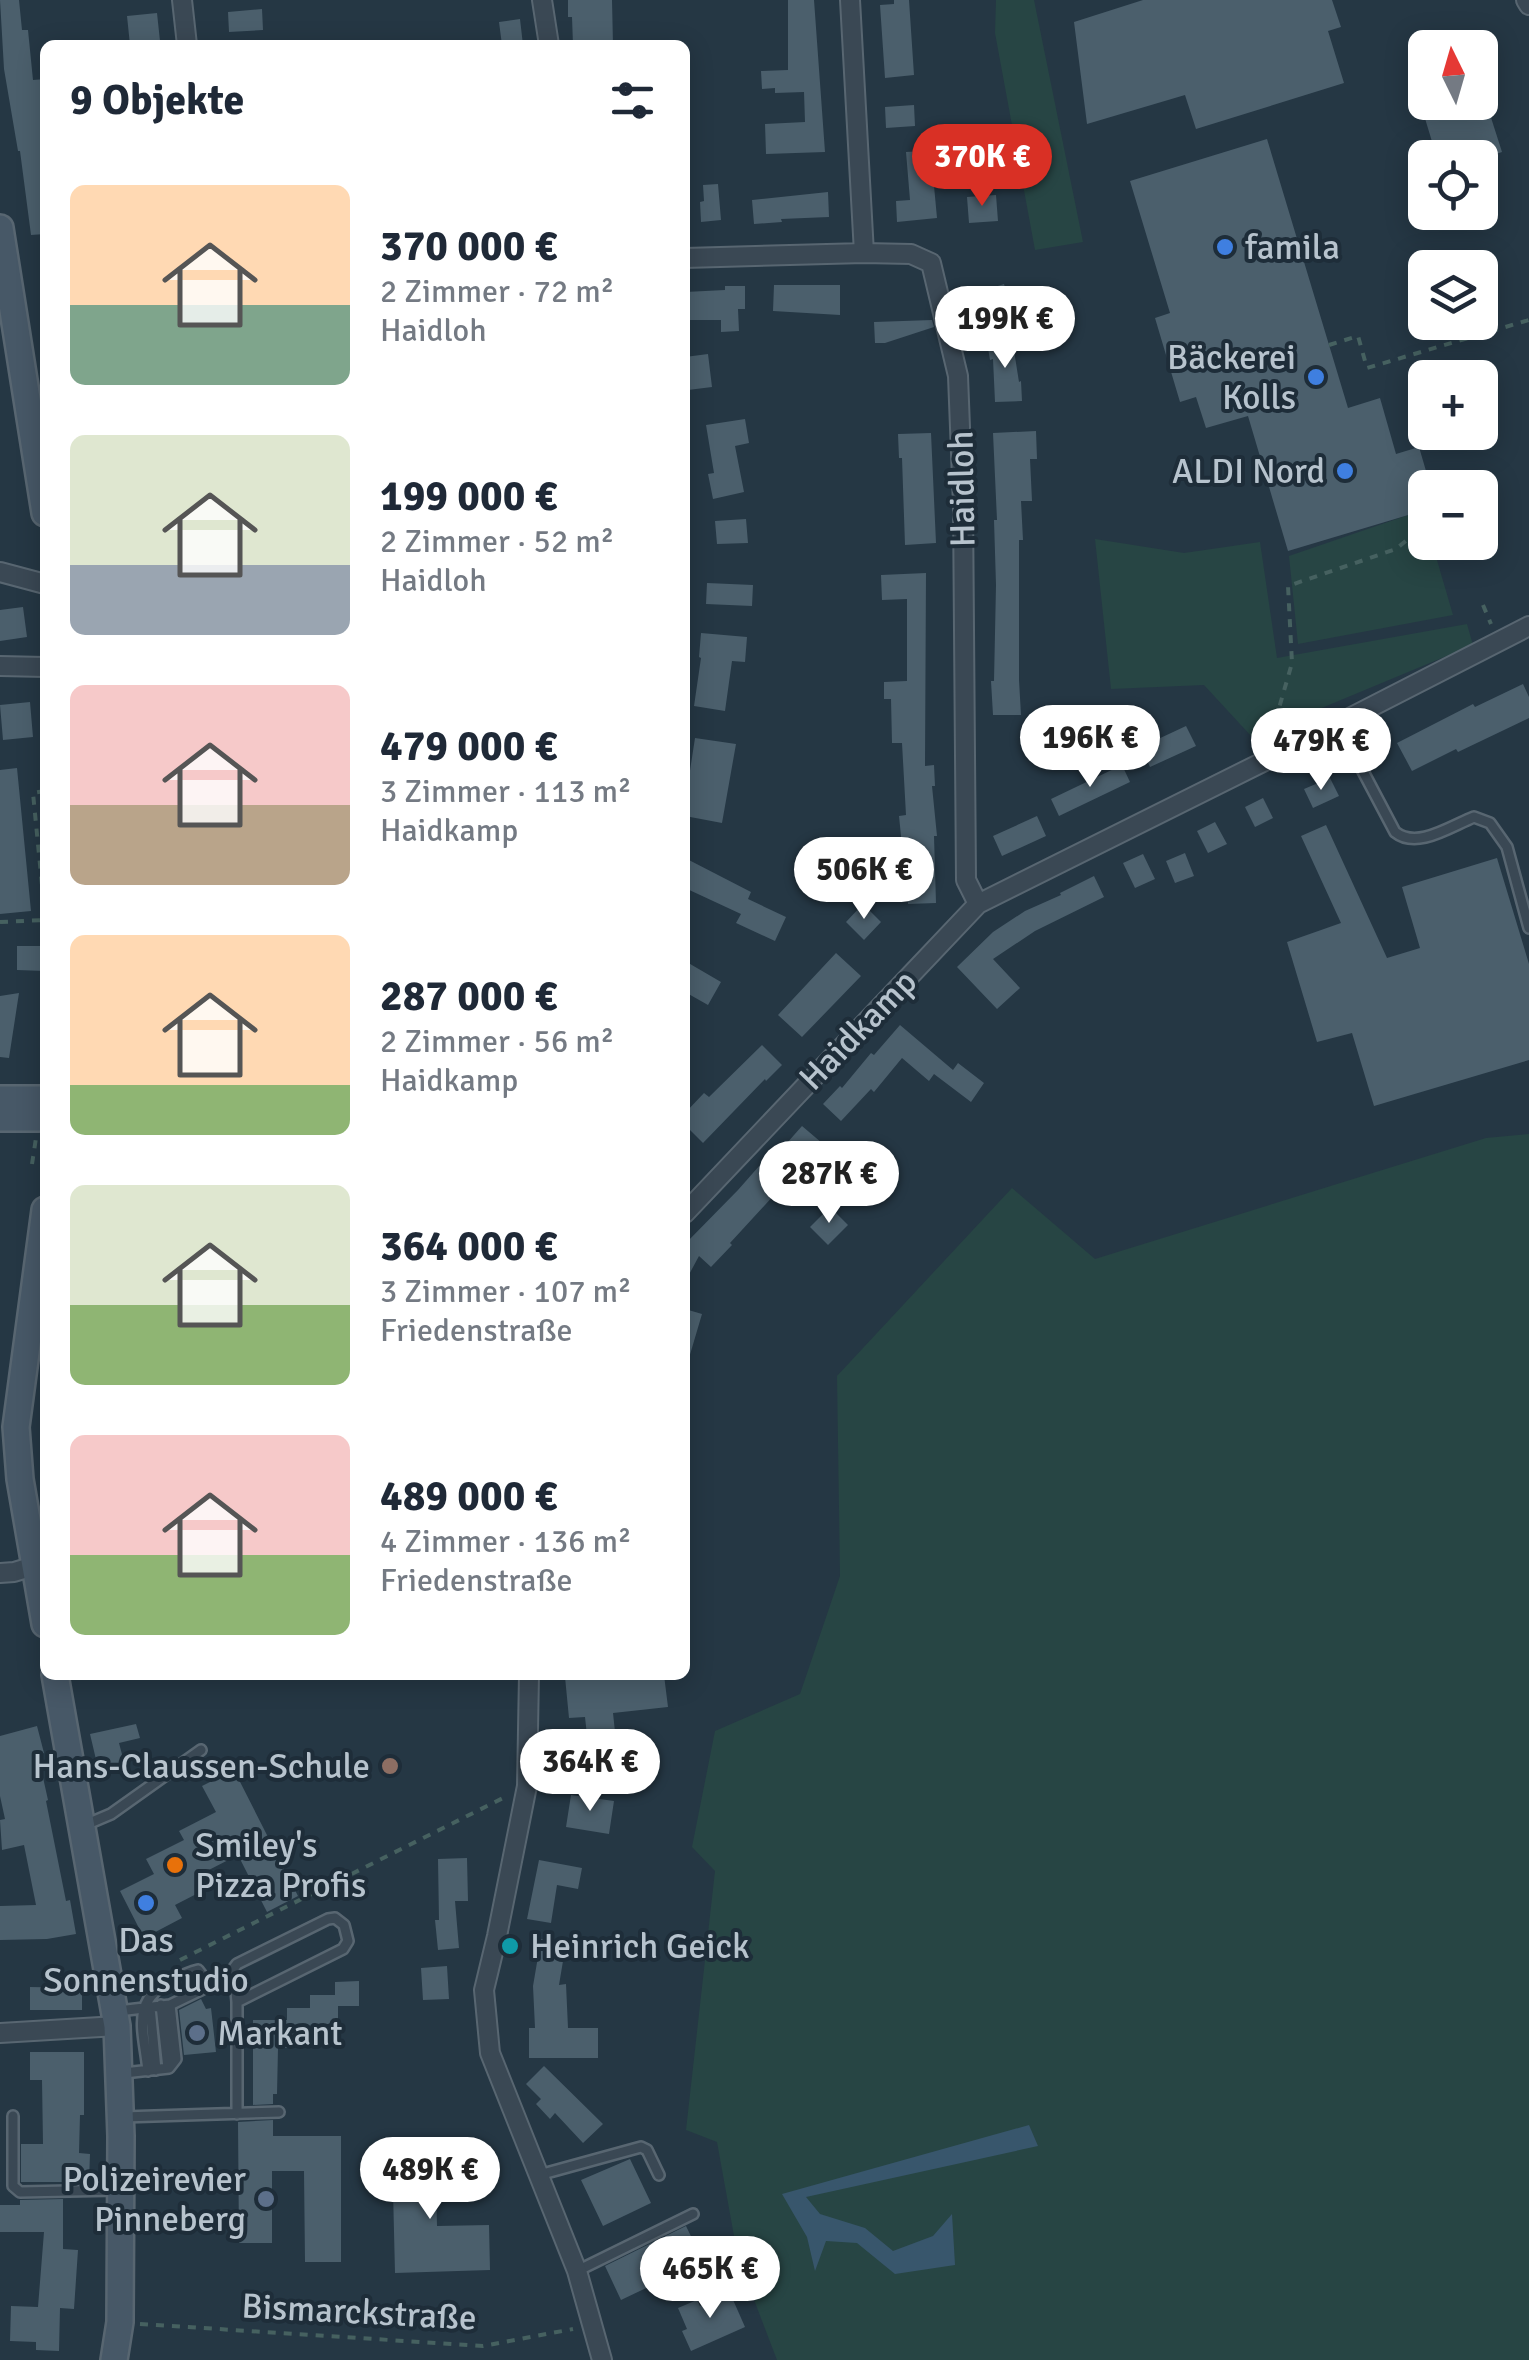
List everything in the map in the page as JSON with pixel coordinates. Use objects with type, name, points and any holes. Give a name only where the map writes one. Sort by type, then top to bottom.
[{"type":"main road","points":[[0,228],[40,481]]},
{"type":"main road","points":[[0,1099],[40,1099]]},
{"type":"main road","points":[[0,1118],[40,1118]]},
{"type":"main road","points":[[40,1294],[38,1328],[16,1427],[20,1479],[40,1598]]},
{"type":"main road","points":[[56,1680],[115,2010],[121,2190],[120,2322],[114,2360]]},
{"type":"street","points":[[182,0],[187,40]]},
{"type":"street","points":[[542,0],[548,40]]},
{"type":"street","points":[[850,0],[864,253]]},
{"type":"street","name":"Haidloh","points":[[690,258],[911,254],[931,264],[958,376],[966,880],[978,904]]},
{"type":"street","points":[[0,572],[40,583]]},
{"type":"street","name":"Haidkamp","points":[[690,1209],[978,904],[1529,626]]},
{"type":"street","points":[[0,666],[40,667]]},
{"type":"street","points":[[0,1573],[34,1566]]},
{"type":"street","points":[[529,1680],[527,1786],[484,1990],[490,2053],[577,2271],[602,2360]]},
{"type":"street","points":[[0,2033],[115,2010]]},
{"type":"lane","points":[[1338,724],[1400,837],[1424,838],[1474,817],[1490,822],[1506,847],[1529,928]]},
{"type":"lane","points":[[82,1826],[111,1814],[201,1750]]},
{"type":"lane","points":[[237,2002],[344,1950],[348,1941],[344,1925],[334,1918],[328,1919],[237,1964],[233,1972],[237,2002],[237,2114]]},
{"type":"lane","points":[[115,2010],[156,2006],[201,1990],[201,1974],[193,1970],[153,1991],[156,2006],[168,2068],[119,2073]]},
{"type":"lane","points":[[152,2070],[156,2006]]},
{"type":"lane","points":[[120,2117],[278,2112]]},
{"type":"lane","points":[[13,2116],[13,2186],[20,2192],[121,2190]]},
{"type":"lane","points":[[539,2175],[641,2146],[659,2175]]},
{"type":"lane","points":[[577,2271],[693,2214]]},
{"type":"path","points":[[1329,345],[1358,336],[1368,368],[1529,320]]},
{"type":"path","points":[[1289,750],[1275,722],[1292,663],[1288,586],[1396,549],[1408,539]]},
{"type":"path","points":[[1483,605],[1498,640]]},
{"type":"path","points":[[40,792],[33,793],[40,866]]},
{"type":"path","points":[[0,922],[40,918]]},
{"type":"path","points":[[180,1960],[527,1786]]},
{"type":"path","points":[[115,2010],[163,1968]]},
{"type":"path","name":"Bismarckstraße","points":[[120,2322],[483,2346],[593,2326]]},
{"type":"green space","points":[[996,0],[1034,0],[1083,242],[1035,250],[995,33]]},
{"type":"green space","points":[[1408,515],[1408,560],[1437,560],[1453,615],[1298,644],[1289,556]]},
{"type":"green space","points":[[1095,539],[1184,553],[1260,542],[1277,658],[1467,624],[1473,645],[1252,737],[1204,685],[1111,689]]},
{"type":"green space","points":[[1529,1134],[1529,2360],[777,2360],[738,2258],[717,2142],[686,2130],[715,1871],[692,1847],[715,1731],[800,1694],[840,1576],[837,1376],[1012,1188],[1095,1259],[1486,1138]]},
{"type":"water","points":[[1029,2125],[1038,2146],[806,2197],[820,2214],[865,2228],[893,2251],[933,2236],[952,2214],[955,2265],[895,2274],[857,2243],[826,2241],[815,2271],[807,2237],[782,2194]]},
{"type":"building","points":[[0,0],[19,0],[22,30],[28,30],[33,80],[40,79],[40,234],[31,235],[4,69]]},
{"type":"building","points":[[568,0],[612,0],[613,40],[573,40],[572,17],[568,17]]},
{"type":"building","points":[[788,0],[814,0],[825,152],[766,154],[765,124],[805,122],[804,92],[775,93],[775,88],[762,89],[761,71],[788,70]]},
{"type":"building","points":[[894,0],[909,0],[914,75],[885,78],[880,5],[894,4]]},
{"type":"building","points":[[1143,0],[1332,0],[1341,27],[1328,31],[1344,83],[1196,129],[1185,95],[1087,124],[1074,22]]},
{"type":"building","points":[[262,9],[263,30],[229,32],[228,12]]},
{"type":"building","points":[[157,13],[160,40],[129,40],[127,16]]},
{"type":"building","points":[[520,19],[522,40],[501,40],[499,22]]},
{"type":"building","points":[[914,105],[915,126],[886,128],[885,107]]},
{"type":"building","points":[[1425,120],[1492,120],[1502,152],[1498,153],[1498,140],[1432,140]]},
{"type":"building","name":"famila","points":[[1267,139],[1348,408],[1380,398],[1396,454],[1420,450],[1426,470],[1408,470],[1408,515],[1288,551],[1248,416],[1206,428],[1196,397],[1180,402],[1155,318],[1170,313],[1130,181]]},
{"type":"building","points":[[937,150],[939,175],[933,175],[937,218],[897,222],[896,201],[910,200],[906,152]]},
{"type":"building","points":[[718,184],[721,220],[701,222],[703,185]]},
{"type":"building","points":[[828,192],[829,217],[754,224],[752,200]]},
{"type":"building","points":[[996,195],[998,221],[969,223],[967,197]]},
{"type":"building","points":[[1004,284],[1010,304],[981,312],[976,293]]},
{"type":"building","points":[[774,285],[840,285],[840,315],[773,311]]},
{"type":"building","points":[[725,286],[745,286],[745,309],[738,309],[739,331],[721,332],[721,320],[690,320],[690,292],[725,290]]},
{"type":"building","points":[[932,320],[934,327],[875,343],[874,322]]},
{"type":"building","points":[[1012,338],[1022,401],[995,402],[993,359],[990,360],[987,342]]},
{"type":"building","points":[[708,354],[712,387],[690,390],[690,356]]},
{"type":"building","points":[[745,419],[749,443],[735,446],[744,492],[713,499],[708,474],[714,473],[706,425]]},
{"type":"building","points":[[1036,431],[1037,459],[1030,459],[1032,501],[1021,501],[1021,715],[993,715],[997,520],[993,433]]},
{"type":"building","points":[[931,433],[936,543],[905,545],[898,434]]},
{"type":"building","points":[[746,519],[748,543],[717,544],[715,521]]},
{"type":"building","points":[[926,573],[925,766],[934,765],[936,903],[908,904],[907,879],[896,879],[895,856],[903,856],[899,816],[906,815],[902,743],[892,743],[891,699],[884,699],[884,682],[907,681],[907,599],[882,600],[881,575]]},
{"type":"building","points":[[707,583],[753,585],[752,606],[706,604]]},
{"type":"building","points":[[23,607],[27,637],[0,641],[0,610]]},
{"type":"building","points":[[701,633],[747,637],[745,662],[732,661],[725,711],[694,706]]},
{"type":"building","points":[[1523,684],[1529,697],[1529,718],[1412,771],[1397,743],[1473,704],[1475,707]]},
{"type":"building","points":[[30,702],[33,737],[3,740],[0,705]]},
{"type":"building","points":[[1186,726],[1196,746],[1150,767],[1141,747]]},
{"type":"building","points":[[695,738],[736,744],[722,823],[690,817]]},
{"type":"building","points":[[1122,765],[1130,782],[1059,816],[1051,799]]},
{"type":"building","points":[[17,768],[31,911],[0,914],[0,770]]},
{"type":"building","points":[[1330,778],[1339,796],[1313,808],[1304,789]]},
{"type":"building","points":[[1263,798],[1273,818],[1255,827],[1245,807]]},
{"type":"building","points":[[1037,816],[1046,836],[1002,856],[993,836]]},
{"type":"building","points":[[1215,822],[1227,844],[1208,853],[1197,831]]},
{"type":"building","points":[[1326,825],[1387,958],[1420,948],[1402,887],[1497,858],[1529,964],[1529,1060],[1374,1106],[1352,1033],[1317,1042],[1287,942],[1341,923],[1301,836]]},
{"type":"building","points":[[1185,853],[1194,876],[1175,883],[1166,861]]},
{"type":"building","points":[[1143,854],[1155,879],[1135,888],[1123,863]]},
{"type":"building","points":[[690,861],[751,892],[748,899],[786,917],[775,941],[736,923],[741,914],[690,890]]},
{"type":"building","points":[[1094,876],[1104,897],[1035,931],[993,959],[1020,988],[997,1009],[957,967],[993,932]]},
{"type":"building","points":[[863,904],[881,922],[864,940],[846,922]]},
{"type":"building","points":[[17,946],[40,946],[40,971],[17,970]]},
{"type":"building","points":[[836,953],[861,976],[802,1037],[778,1015]]},
{"type":"building","points":[[690,964],[721,982],[708,1005],[690,995]]},
{"type":"building","points":[[19,993],[9,1058],[0,1057],[0,996]]},
{"type":"building","points":[[900,1025],[953,1070],[958,1063],[984,1083],[971,1102],[934,1074],[929,1081],[902,1058],[874,1092],[871,1089],[841,1121],[823,1104]]},
{"type":"building","points":[[762,1045],[782,1065],[703,1143],[690,1130],[690,1108],[704,1093],[709,1097]]},
{"type":"building","points":[[802,1126],[822,1143],[711,1267],[699,1256],[690,1273],[690,1239],[775,1148],[779,1152]]},
{"type":"building","points":[[830,1207],[848,1225],[828,1245],[810,1227]]},
{"type":"building","points":[[690,1310],[702,1314],[690,1355]]},
{"type":"building","points":[[565,1680],[665,1680],[668,1707],[613,1713],[618,1760],[590,1763],[585,1717],[569,1718]]},
{"type":"building","points":[[136,1724],[140,1738],[119,1743],[124,1762],[98,1768],[90,1734]]},
{"type":"building","points":[[37,1726],[44,1753],[38,1755],[46,1801],[76,1934],[0,1940],[0,1906],[36,1905],[24,1845],[2,1850],[0,1820],[5,1819],[0,1796],[0,1736]]},
{"type":"building","points":[[234,1770],[298,1896],[267,1912],[238,1855],[203,1873],[210,1887],[175,1905],[182,1918],[144,1938],[120,1891],[154,1874],[146,1859],[184,1840],[179,1831],[216,1812],[202,1786]]},
{"type":"building","points":[[571,1795],[614,1801],[609,1834],[566,1827]]},
{"type":"building","points":[[467,1858],[468,1901],[455,1901],[459,1948],[438,1950],[438,1859]]},
{"type":"building","points":[[539,1860],[582,1868],[578,1889],[557,1885],[551,1923],[527,1919]]},
{"type":"building","points":[[541,1939],[566,1943],[559,1985],[566,1984],[568,2028],[598,2028],[598,2058],[529,2058],[529,2028],[535,2028],[533,1986]]},
{"type":"building","points":[[447,1966],[449,1999],[423,2000],[421,1968]]},
{"type":"building","points":[[359,1981],[359,2006],[338,2006],[338,2024],[313,2024],[313,2036],[289,2036],[289,2048],[278,2048],[277,2094],[273,2094],[273,2104],[253,2105],[253,2020],[287,2020],[287,2008],[310,2008],[310,1995],[335,1995],[335,1982]]},
{"type":"building","points":[[30,1987],[82,1988],[82,2010],[30,2010]]},
{"type":"building","name":"Markant","points":[[201,1999],[206,2009],[211,2008],[216,2052],[184,2055],[179,2010]]},
{"type":"building","points":[[30,2052],[84,2052],[84,2115],[80,2115],[79,2153],[90,2154],[89,2182],[21,2182],[21,2144],[43,2144],[42,2080],[30,2080]]},
{"type":"building","points":[[544,2066],[603,2124],[583,2143],[555,2113],[550,2119],[536,2104],[541,2099],[526,2084]]},
{"type":"building","points":[[273,2120],[273,2136],[341,2136],[341,2262],[305,2262],[304,2171],[272,2171],[272,2243],[239,2243],[238,2122]]},
{"type":"building","points":[[435,2148],[437,2226],[489,2225],[490,2270],[395,2273],[392,2149]]},
{"type":"building","points":[[630,2159],[651,2203],[603,2226],[581,2180]]},
{"type":"building","points":[[63,2199],[63,2249],[78,2250],[74,2309],[60,2308],[59,2351],[36,2350],[36,2342],[10,2341],[11,2306],[38,2307],[44,2232],[0,2232],[0,2205],[20,2205],[20,2200]]},
{"type":"building","points":[[686,2226],[703,2261],[621,2300],[605,2266]]},
{"type":"building","points":[[730,2293],[745,2327],[691,2351],[678,2308],[697,2300],[700,2306]]},
{"type":"place","name":"famila","points":[[1225,247]]},
{"type":"place","name":"Bäckerei Kolls","points":[[1316,377]]},
{"type":"place","name":"ALDI Nord","points":[[1345,471]]},
{"type":"place","name":"Hans-Claussen-Schule","points":[[390,1766]]},
{"type":"place","name":"Smiley's Pizza Profis","points":[[175,1865]]},
{"type":"place","name":"Das Sonnenstudio","points":[[146,1903]]},
{"type":"place","name":"Heinrich Geick","points":[[510,1946]]},
{"type":"place","name":"Markant","points":[[197,2033]]},
{"type":"place","name":"Polizeirevier Pinneberg","points":[[266,2199]]}]
